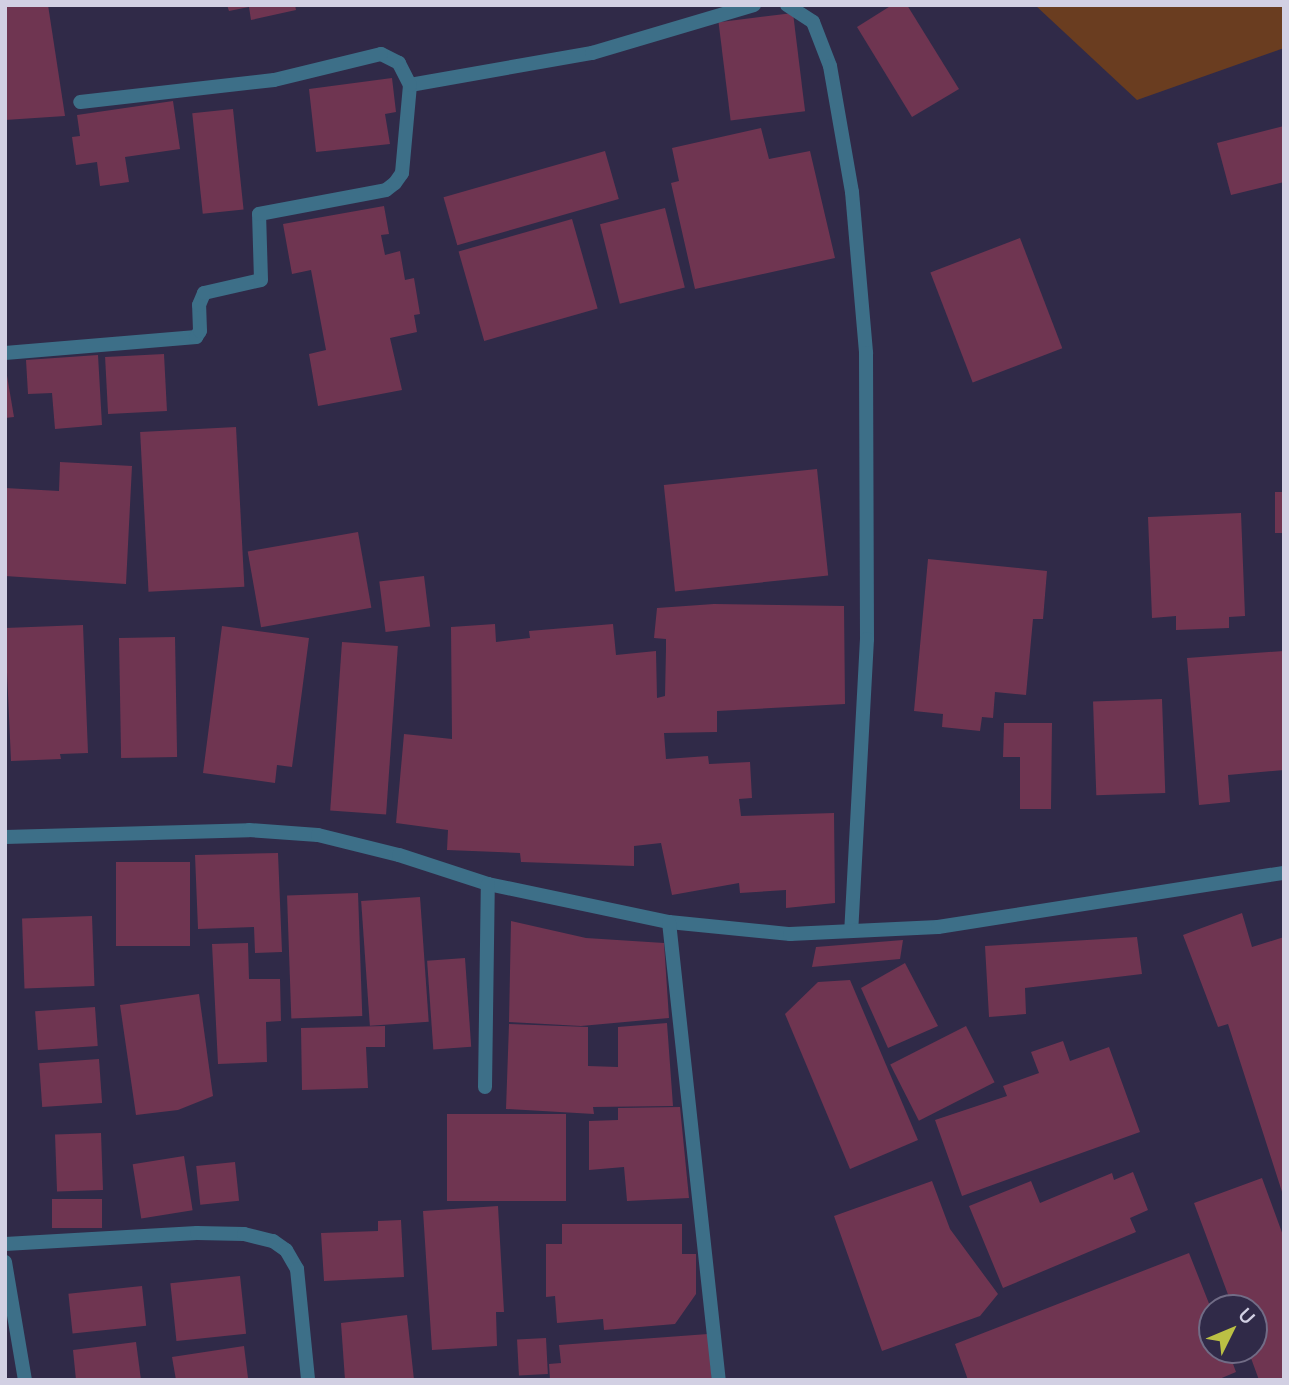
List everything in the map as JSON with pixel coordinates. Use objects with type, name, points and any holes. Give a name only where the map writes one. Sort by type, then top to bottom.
[{"type":"street","points":[[410,85],[592,53],[754,5]]},
{"type":"street","points":[[787,5],[813,22],[830,66],[852,192],[866,353],[867,639],[851,930]]},
{"type":"street","points":[[5,353],[195,337],[200,331],[199,305],[204,293],[261,280],[259,214],[386,190],[395,183],[402,173],[410,85],[399,63],[381,54],[274,80],[80,102]]},
{"type":"street","points":[[5,837],[249,830],[318,835],[399,855],[488,884],[669,922],[790,934],[938,928],[1284,873]]},
{"type":"street","points":[[485,1087],[488,884]]},
{"type":"street","points":[[669,922],[719,1380]]},
{"type":"street","points":[[5,1244],[197,1233],[244,1234],[273,1241],[286,1250],[297,1269],[308,1380]]},
{"type":"street","points":[[5,1262],[25,1380]]},
{"type":"shaded area","points":[[1035,5],[1284,5],[1284,48],[1137,100]]},
{"type":"building","points":[[5,5],[48,5],[65,116],[5,120]]},
{"type":"building","points":[[227,5],[295,5],[296,10],[251,20],[249,7],[229,11]]},
{"type":"building","points":[[892,5],[907,5],[959,89],[912,117],[857,27]]},
{"type":"building","points":[[793,13],[805,111],[731,120],[719,22]]},
{"type":"building","points":[[392,78],[396,112],[385,114],[390,144],[316,152],[309,89]]},
{"type":"building","points":[[173,101],[180,149],[125,157],[129,182],[100,186],[97,162],[76,165],[72,137],[80,136],[77,115]]},
{"type":"building","points":[[233,109],[244,209],[203,214],[192,113]]},
{"type":"building","points":[[1284,126],[1284,182],[1231,195],[1217,143]]},
{"type":"building","points":[[761,128],[769,159],[810,151],[835,258],[695,289],[671,183],[679,181],[672,148]]},
{"type":"building","points":[[605,151],[619,199],[457,245],[444,197]]},
{"type":"building","points":[[384,206],[389,234],[381,235],[385,255],[400,251],[405,280],[414,278],[420,314],[414,315],[417,332],[390,338],[402,390],[318,406],[309,354],[326,350],[311,270],[292,274],[283,224]]},
{"type":"building","points":[[665,208],[685,288],[620,304],[600,224]]},
{"type":"building","points":[[572,219],[598,308],[484,341],[459,252]]},
{"type":"building","points":[[1020,238],[1062,348],[973,383],[930,272]]},
{"type":"building","points":[[164,354],[167,411],[108,414],[105,357]]},
{"type":"building","points":[[98,355],[102,425],[55,429],[52,393],[28,394],[26,360]]},
{"type":"building","points":[[5,364],[14,417],[5,418]]},
{"type":"building","points":[[236,427],[244,587],[149,592],[140,432]]},
{"type":"building","points":[[60,462],[132,466],[126,584],[5,576],[5,488],[59,491]]},
{"type":"building","points":[[817,469],[828,575],[675,592],[664,485]]},
{"type":"building","points":[[1275,492],[1284,492],[1284,533],[1275,533]]},
{"type":"building","points":[[1241,513],[1245,616],[1229,617],[1229,628],[1176,630],[1176,616],[1152,618],[1148,517]]},
{"type":"building","points":[[358,532],[371,608],[261,627],[248,551]]},
{"type":"building","points":[[928,559],[1047,571],[1043,619],[1033,619],[1026,695],[995,692],[993,718],[982,717],[980,731],[942,727],[943,714],[914,711]]},
{"type":"building","points":[[424,576],[430,627],[386,632],[379,581]]},
{"type":"building","points":[[714,604],[844,606],[845,704],[717,711],[717,732],[664,733],[666,759],[708,756],[709,764],[750,762],[752,798],[739,799],[741,816],[834,813],[835,903],[786,908],[786,890],[740,893],[739,883],[672,895],[661,843],[634,846],[634,866],[521,862],[520,853],[447,850],[448,830],[396,823],[404,734],[452,739],[451,627],[495,624],[496,642],[530,638],[529,631],[613,624],[616,655],[656,651],[657,698],[665,696],[666,639],[654,638],[657,608]]},
{"type":"building","points":[[83,625],[88,753],[60,754],[61,759],[11,761],[5,628]]},
{"type":"building","points":[[222,626],[309,638],[292,767],[277,765],[275,783],[203,773]]},
{"type":"building","points":[[175,637],[177,757],[121,758],[119,638]]},
{"type":"building","points":[[342,642],[398,646],[386,814],[330,811]]},
{"type":"building","points":[[1284,651],[1284,770],[1228,775],[1230,802],[1199,805],[1187,658]]},
{"type":"building","points":[[1162,699],[1165,793],[1096,795],[1093,701]]},
{"type":"building","points":[[1004,723],[1052,723],[1051,809],[1020,809],[1020,757],[1003,757]]},
{"type":"building","points":[[278,853],[282,952],[255,953],[254,927],[198,929],[195,855]]},
{"type":"building","points":[[116,862],[190,862],[190,946],[116,946]]},
{"type":"building","points":[[358,893],[362,1016],[291,1018],[287,895]]},
{"type":"building","points":[[420,897],[429,1022],[370,1026],[361,901]]},
{"type":"building","points":[[1242,913],[1252,947],[1284,937],[1283,1195],[1228,1024],[1218,1027],[1183,935]]},
{"type":"building","points":[[92,916],[94,986],[24,988],[22,918]]},
{"type":"building","points":[[511,921],[586,938],[664,943],[669,1018],[581,1026],[509,1022]]},
{"type":"building","points":[[1137,937],[1142,974],[1025,988],[1026,1014],[989,1017],[985,946]]},
{"type":"building","points":[[903,940],[900,959],[812,967],[816,947]]},
{"type":"building","points":[[248,943],[249,979],[280,979],[281,1021],[266,1022],[267,1062],[218,1064],[212,944]]},
{"type":"building","points":[[465,958],[471,1047],[433,1049],[427,961]]},
{"type":"building","points":[[905,963],[938,1026],[888,1048],[861,988]]},
{"type":"building","points":[[850,980],[918,1140],[850,1169],[785,1014],[818,982]]},
{"type":"building","points":[[199,994],[213,1096],[178,1110],[136,1115],[120,1005]]},
{"type":"building","points":[[95,1007],[98,1046],[38,1050],[35,1011]]},
{"type":"building","points":[[667,1023],[673,1106],[593,1107],[594,1114],[506,1109],[509,1024],[588,1027],[588,1066],[618,1067],[618,1027]]},
{"type":"building","points":[[385,1026],[385,1047],[366,1047],[368,1088],[302,1090],[301,1028]]},
{"type":"building","points":[[966,1026],[995,1082],[919,1121],[890,1065]]},
{"type":"building","points":[[1063,1041],[1070,1061],[1109,1047],[1140,1132],[962,1196],[935,1120],[1007,1096],[1003,1086],[1039,1073],[1031,1052]]},
{"type":"building","points":[[99,1059],[102,1103],[42,1107],[39,1063]]},
{"type":"building","points":[[680,1107],[689,1198],[627,1201],[624,1167],[589,1170],[589,1121],[618,1120],[618,1108]]},
{"type":"building","points":[[447,1114],[566,1114],[566,1201],[447,1201]]},
{"type":"building","points":[[101,1133],[103,1190],[57,1192],[55,1135]]},
{"type":"building","points":[[184,1156],[193,1210],[141,1218],[133,1164]]},
{"type":"building","points":[[235,1162],[239,1201],[200,1205],[196,1166]]},
{"type":"building","points":[[1133,1172],[1148,1210],[1130,1218],[1136,1232],[1003,1288],[969,1206],[1031,1181],[1040,1203],[1112,1173],[1114,1180]]},
{"type":"building","points":[[1262,1178],[1284,1238],[1284,1380],[1259,1380],[1253,1364],[1268,1364],[1268,1294],[1228,1294],[1194,1203]]},
{"type":"building","points":[[932,1181],[950,1229],[998,1294],[980,1316],[882,1351],[834,1216]]},
{"type":"building","points":[[52,1199],[102,1199],[102,1228],[52,1228]]},
{"type":"building","points":[[498,1206],[504,1312],[496,1312],[497,1346],[432,1350],[423,1211]]},
{"type":"building","points":[[401,1220],[404,1277],[324,1281],[321,1233],[378,1231],[378,1221]]},
{"type":"building","points":[[562,1224],[682,1224],[682,1254],[696,1254],[696,1294],[675,1324],[604,1330],[603,1319],[557,1323],[555,1296],[546,1297],[546,1244],[562,1244]]},
{"type":"building","points":[[1189,1253],[1205,1294],[1198,1294],[1198,1364],[1233,1364],[1236,1372],[1217,1380],[968,1380],[955,1344]]},
{"type":"building","points":[[240,1276],[246,1334],[176,1341],[170,1283]]},
{"type":"building","points":[[142,1286],[146,1326],[73,1334],[68,1294]]},
{"type":"building","points":[[407,1315],[414,1380],[345,1380],[341,1323]]},
{"type":"building","points":[[708,1334],[712,1380],[550,1380],[549,1364],[561,1363],[559,1345]]},
{"type":"building","points":[[546,1338],[548,1374],[519,1375],[517,1340]]},
{"type":"building","points":[[136,1342],[141,1380],[76,1380],[73,1350]]},
{"type":"building","points":[[244,1346],[248,1378],[176,1380],[172,1357]]}]
